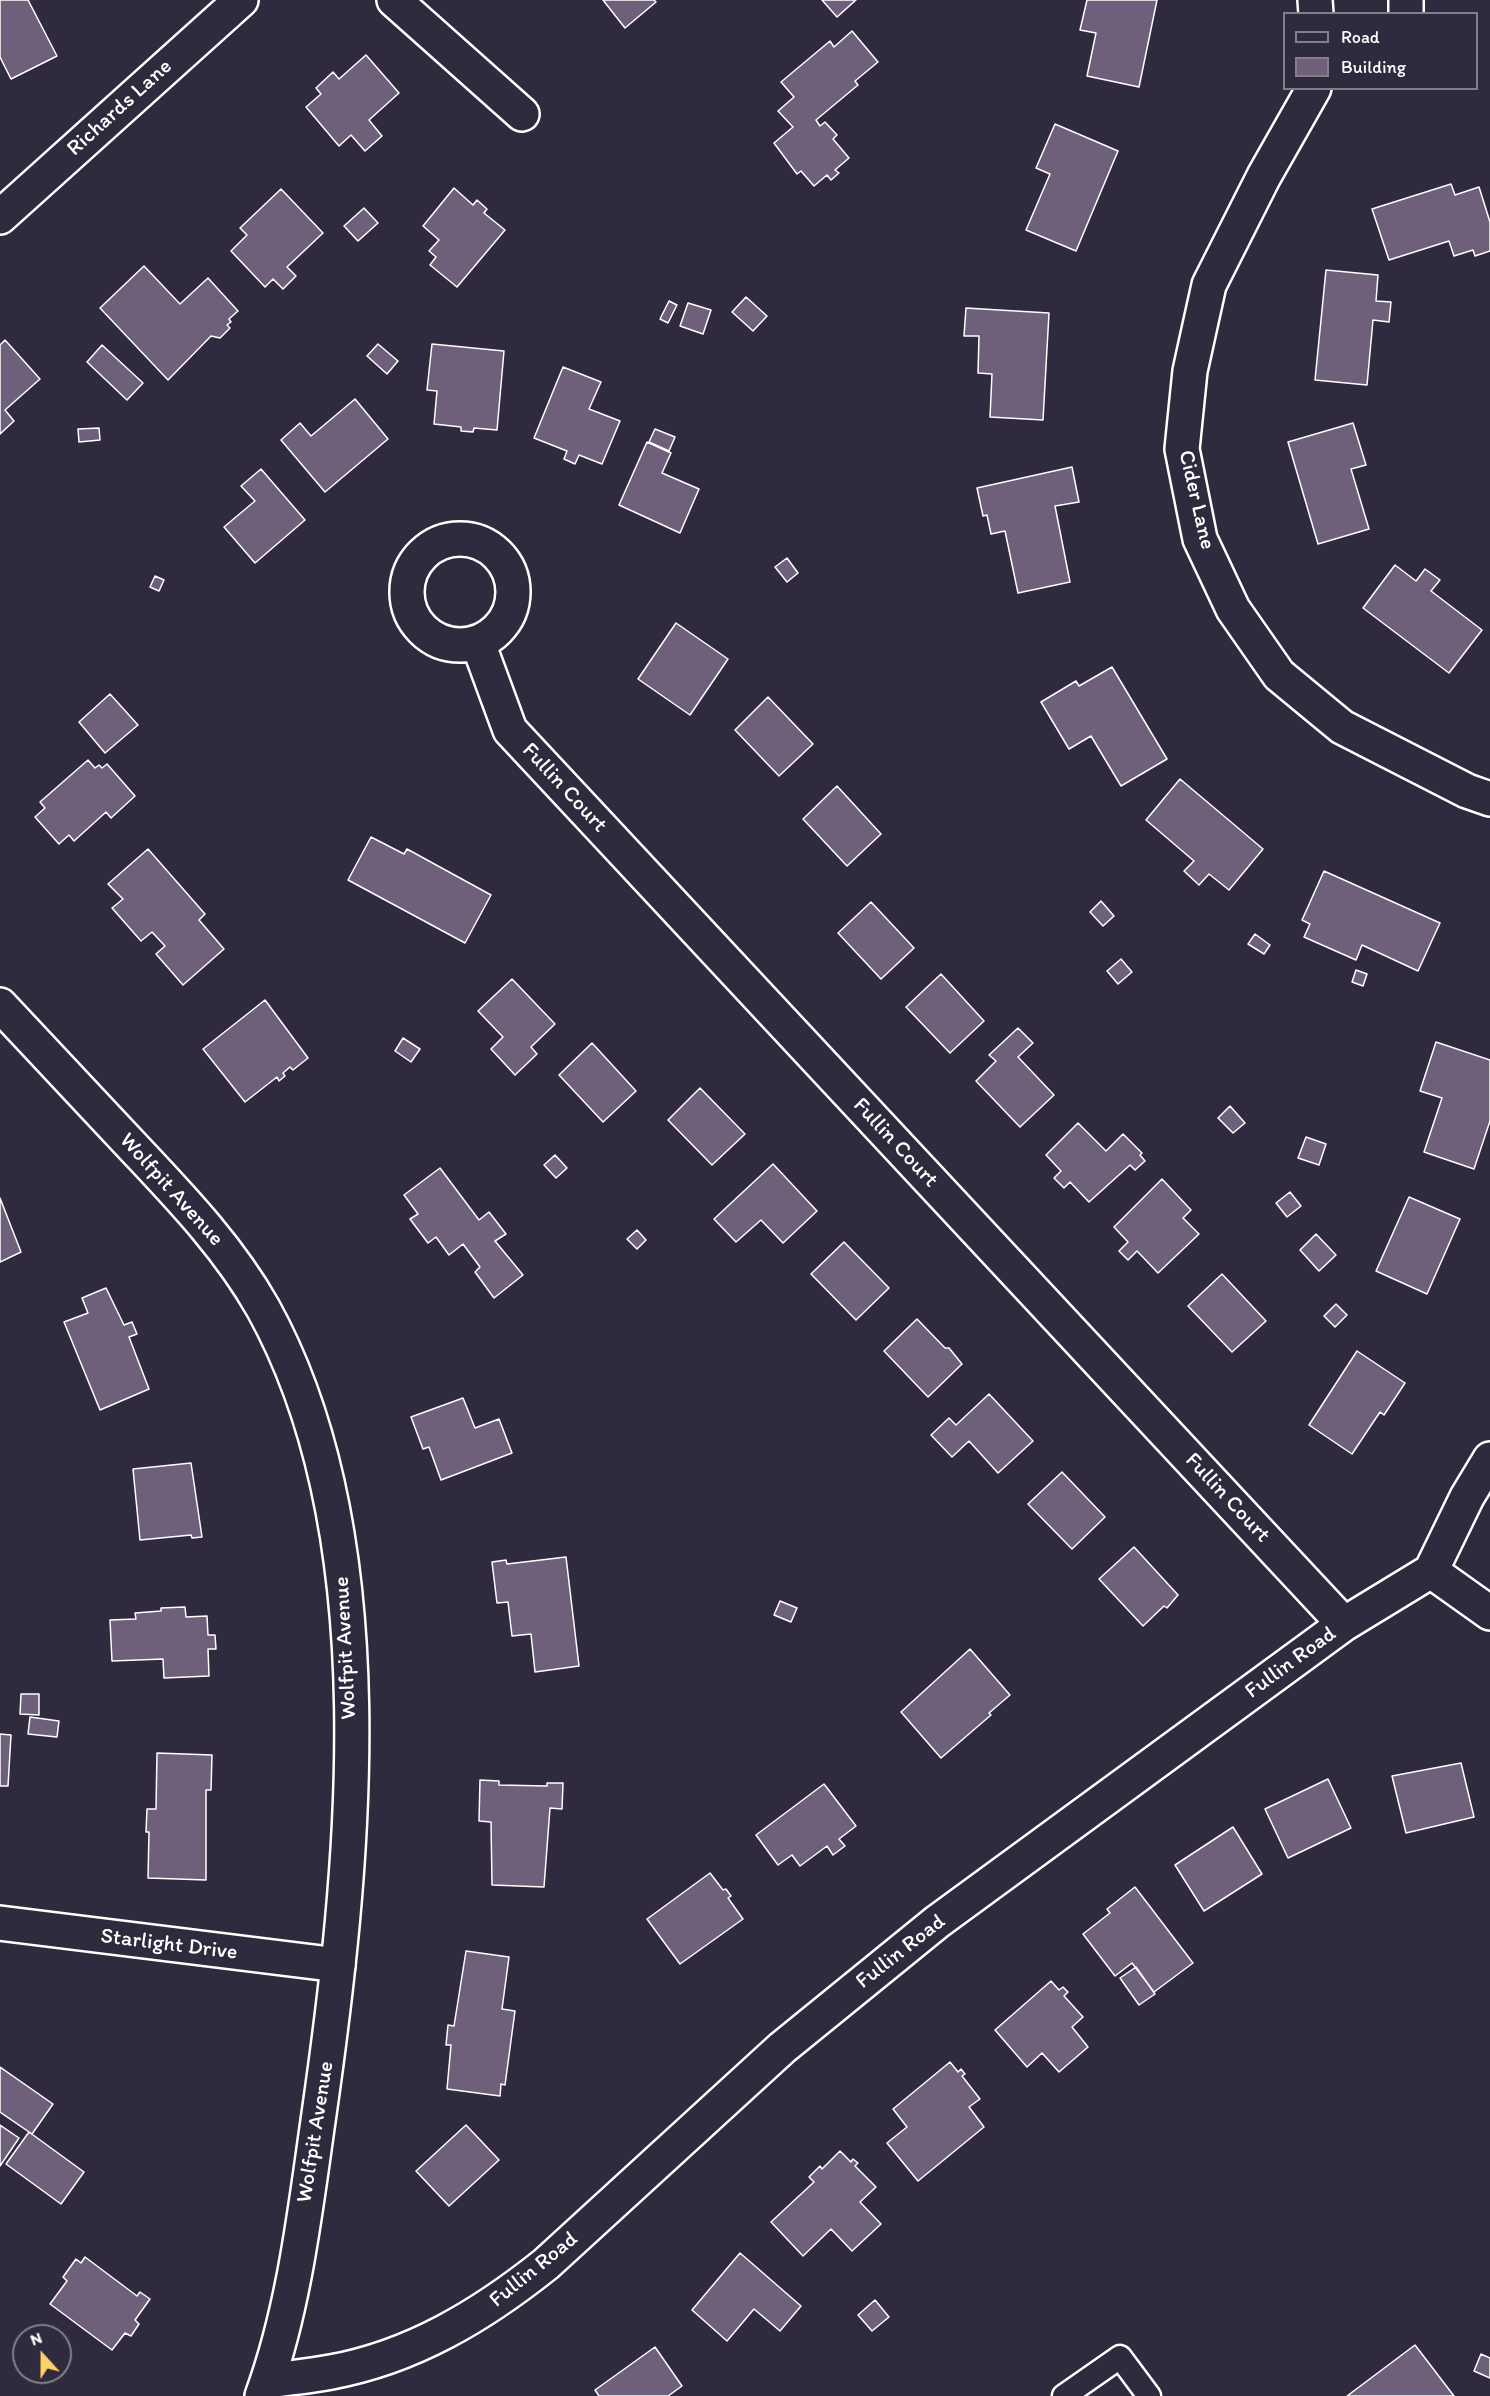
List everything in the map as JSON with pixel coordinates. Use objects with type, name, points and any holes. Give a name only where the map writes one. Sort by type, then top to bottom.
[{"type":"street","name":"Richards Lane","points":[[0,217],[241,0]]},
{"type":"street","points":[[394,0],[522,114]]},
{"type":"street","name":"Cider Lane","points":[[1313,90],[1264,176],[1209,285],[1190,371],[1182,449],[1200,540],[1233,609],[1278,675],[1342,727],[1467,791],[1490,799]]},
{"type":"street","name":"Fullin Court","points":[[478,643],[510,730],[1344,1624]]},
{"type":"street","name":"Wolfpit Avenue","points":[[0,1005],[195,1212],[221,1244],[266,1314],[305,1402],[332,1500],[348,1640],[351,1770],[338,1965],[326,2068],[295,2263],[265,2389]]},
{"type":"street","points":[[1490,1459],[1467,1497],[1431,1571],[1490,1613]]},
{"type":"street","name":"Fullin Road","points":[[265,2389],[388,2357],[452,2329],[511,2292],[546,2264],[782,2048],[902,1950],[1344,1624],[1431,1571]]},
{"type":"street","name":"Starlight Drive","points":[[0,1923],[338,1965]]},
{"type":"lane","points":[[1064,2396],[1120,2357],[1149,2396]]},
{"type":"building","points":[[0,0],[28,0],[57,56],[11,79],[0,57]]},
{"type":"building","points":[[603,0],[654,0],[656,2],[625,28]]},
{"type":"building","points":[[822,0],[856,0],[837,17]]},
{"type":"building","points":[[1087,0],[1157,0],[1139,87],[1087,76],[1096,33],[1080,30]]},
{"type":"building","points":[[852,31],[878,62],[855,81],[858,85],[816,120],[820,126],[825,122],[837,135],[833,139],[849,158],[835,170],[839,173],[831,180],[827,175],[814,186],[801,171],[797,174],[774,143],[793,127],[778,111],[794,97],[781,82],[830,41],[834,47]]},
{"type":"building","points":[[366,55],[399,93],[369,120],[382,136],[365,151],[351,135],[339,146],[306,107],[321,94],[316,88],[333,72],[339,79]]},
{"type":"building","points":[[1055,124],[1118,151],[1076,251],[1026,230],[1050,174],[1036,168]]},
{"type":"building","points":[[1451,184],[1455,195],[1479,187],[1490,222],[1490,251],[1475,256],[1473,250],[1454,256],[1449,241],[1389,260],[1372,209]]},
{"type":"building","points":[[454,188],[473,205],[477,200],[487,209],[484,213],[505,230],[457,287],[430,265],[436,257],[429,251],[439,240],[423,226]]},
{"type":"building","points":[[281,189],[323,233],[287,267],[296,276],[283,289],[273,279],[265,287],[231,251],[247,235],[240,228]]},
{"type":"building","points":[[364,208],[378,223],[358,241],[344,226]]},
{"type":"building","points":[[144,266],[180,304],[208,278],[238,311],[229,319],[231,322],[227,325],[230,328],[220,338],[211,336],[168,380],[100,308]]},
{"type":"building","points":[[1326,270],[1378,275],[1376,301],[1391,302],[1389,322],[1373,320],[1367,385],[1315,380]]},
{"type":"building","points":[[746,297],[767,316],[753,331],[732,312]]},
{"type":"building","points":[[669,301],[677,305],[668,323],[660,319]]},
{"type":"building","points":[[688,303],[711,310],[703,334],[680,326]]},
{"type":"building","points":[[966,308],[1049,313],[1043,420],[990,417],[992,374],[978,373],[979,336],[964,336]]},
{"type":"building","points":[[5,340],[40,379],[5,410],[14,421],[0,434],[0,345]]},
{"type":"building","points":[[378,344],[398,361],[387,374],[367,356]]},
{"type":"building","points":[[432,344],[504,351],[497,430],[474,428],[473,432],[461,431],[461,427],[434,424],[437,391],[427,390]]},
{"type":"building","points":[[102,345],[143,383],[127,400],[87,362]]},
{"type":"building","points":[[563,367],[601,382],[589,409],[620,421],[602,464],[579,455],[575,464],[564,459],[567,451],[534,438]]},
{"type":"building","points":[[355,399],[388,439],[325,492],[281,440],[300,423],[311,436]]},
{"type":"building","points":[[1353,423],[1366,465],[1351,469],[1369,529],[1318,544],[1288,442]]},
{"type":"building","points":[[99,428],[100,440],[79,442],[78,429]]},
{"type":"building","points":[[655,429],[675,437],[669,451],[649,442]]},
{"type":"building","points":[[647,442],[671,453],[662,473],[699,489],[680,533],[619,505]]},
{"type":"building","points":[[1072,467],[1079,502],[1055,506],[1070,582],[1018,593],[1005,531],[991,534],[987,515],[983,516],[977,488]]},
{"type":"building","points":[[261,469],[305,520],[255,563],[224,527],[255,501],[241,486]]},
{"type":"building","points":[[787,558],[798,573],[787,582],[775,567]]},
{"type":"building","points":[[1395,565],[1416,581],[1425,569],[1440,580],[1431,591],[1482,630],[1449,673],[1363,608]]},
{"type":"building","points":[[155,576],[164,580],[159,591],[150,587]]},
{"type":"building","points":[[676,623],[728,659],[690,715],[638,679]]},
{"type":"building","points":[[1112,667],[1167,759],[1121,786],[1091,736],[1069,749],[1041,702],[1076,681],[1079,686]]},
{"type":"building","points":[[110,694],[138,725],[105,753],[79,722]]},
{"type":"building","points":[[768,697],[813,744],[779,776],[735,730]]},
{"type":"building","points":[[88,760],[95,768],[99,765],[102,768],[107,764],[135,796],[111,818],[106,812],[74,841],[69,835],[59,844],[35,817],[45,808],[40,802]]},
{"type":"building","points":[[1180,779],[1263,849],[1229,890],[1209,874],[1199,885],[1184,871],[1194,861],[1146,820]]},
{"type":"building","points":[[837,786],[881,834],[847,866],[803,819]]},
{"type":"building","points":[[371,837],[404,854],[407,849],[491,895],[465,943],[348,880]]},
{"type":"building","points":[[148,849],[205,914],[199,920],[224,949],[183,985],[156,954],[165,946],[152,932],[141,941],[112,908],[123,899],[108,884]]},
{"type":"building","points":[[1324,871],[1440,923],[1418,971],[1362,945],[1356,960],[1304,937],[1310,924],[1302,920]]},
{"type":"building","points":[[1101,901],[1114,916],[1103,926],[1090,912]]},
{"type":"building","points":[[871,902],[914,948],[881,979],[838,933]]},
{"type":"building","points":[[1255,934],[1270,945],[1264,954],[1248,944]]},
{"type":"building","points":[[1121,959],[1132,972],[1118,984],[1107,971]]},
{"type":"building","points":[[1356,970],[1367,974],[1363,986],[1352,982]]},
{"type":"building","points":[[941,974],[984,1021],[950,1053],[906,1007]]},
{"type":"building","points":[[512,979],[555,1024],[531,1047],[537,1054],[515,1075],[491,1049],[503,1037],[478,1011]]},
{"type":"building","points":[[265,1000],[308,1058],[293,1070],[290,1067],[279,1081],[277,1077],[245,1102],[203,1049]]},
{"type":"building","points":[[1018,1028],[1033,1043],[1018,1057],[1054,1095],[1020,1127],[976,1081],[996,1061],[989,1055]]},
{"type":"building","points":[[403,1038],[420,1049],[411,1062],[395,1051]]},
{"type":"building","points":[[1436,1042],[1490,1060],[1490,1121],[1474,1169],[1424,1152],[1442,1098],[1420,1091]]},
{"type":"building","points":[[592,1043],[636,1091],[603,1122],[559,1075]]},
{"type":"building","points":[[700,1088],[745,1134],[712,1165],[668,1120]]},
{"type":"building","points":[[1230,1106],[1245,1123],[1233,1133],[1218,1118]]},
{"type":"building","points":[[1078,1123],[1106,1151],[1123,1134],[1142,1153],[1140,1155],[1145,1161],[1135,1170],[1130,1165],[1089,1202],[1070,1182],[1064,1188],[1054,1178],[1061,1171],[1046,1155]]},
{"type":"building","points":[[1306,1137],[1326,1144],[1319,1165],[1298,1158]]},
{"type":"building","points":[[555,1155],[567,1168],[556,1178],[544,1165]]},
{"type":"building","points":[[773,1164],[817,1211],[783,1243],[761,1220],[736,1242],[714,1219]]},
{"type":"building","points":[[440,1168],[479,1220],[489,1212],[506,1234],[495,1241],[523,1275],[494,1298],[475,1272],[480,1267],[463,1244],[449,1255],[436,1237],[428,1243],[410,1219],[418,1214],[404,1195]]},
{"type":"building","points":[[1162,1179],[1191,1210],[1183,1218],[1199,1234],[1158,1273],[1137,1251],[1128,1260],[1119,1251],[1128,1242],[1114,1227]]},
{"type":"building","points":[[1290,1192],[1301,1206],[1287,1217],[1276,1203]]},
{"type":"building","points":[[1409,1197],[1460,1219],[1427,1294],[1376,1271]]},
{"type":"building","points":[[0,1198],[21,1252],[0,1262]]},
{"type":"building","points":[[637,1230],[646,1240],[637,1249],[627,1239]]},
{"type":"building","points":[[1316,1234],[1336,1255],[1319,1271],[1300,1250]]},
{"type":"building","points":[[844,1242],[889,1288],[856,1320],[811,1274]]},
{"type":"building","points":[[1222,1274],[1266,1321],[1232,1352],[1188,1306]]},
{"type":"building","points":[[106,1288],[124,1325],[132,1322],[137,1334],[129,1337],[149,1389],[100,1410],[64,1322],[88,1313],[82,1298]]},
{"type":"building","points":[[1336,1304],[1347,1315],[1335,1327],[1324,1316]]},
{"type":"building","points":[[917,1319],[945,1348],[949,1348],[962,1364],[928,1397],[884,1351]]},
{"type":"building","points":[[1357,1351],[1405,1383],[1384,1415],[1380,1412],[1352,1454],[1309,1425]]},
{"type":"building","points":[[989,1394],[1033,1441],[998,1473],[969,1441],[952,1457],[931,1435],[949,1418],[956,1425]]},
{"type":"building","points":[[463,1398],[475,1428],[499,1419],[512,1453],[441,1480],[429,1447],[423,1449],[411,1417]]},
{"type":"building","points":[[191,1463],[202,1537],[192,1538],[191,1535],[140,1540],[133,1469]]},
{"type":"building","points":[[1062,1472],[1105,1517],[1072,1549],[1028,1504]]},
{"type":"building","points":[[1134,1547],[1178,1595],[1167,1608],[1164,1606],[1143,1626],[1099,1579]]},
{"type":"building","points":[[566,1557],[579,1666],[535,1672],[531,1634],[512,1636],[508,1602],[497,1603],[492,1562],[506,1560],[507,1564]]},
{"type":"building","points":[[780,1601],[797,1608],[791,1622],[774,1615]]},
{"type":"building","points":[[185,1607],[186,1617],[207,1616],[208,1635],[215,1635],[216,1649],[208,1649],[209,1676],[164,1678],[163,1659],[112,1661],[110,1620],[136,1619],[135,1613],[161,1611],[161,1608]]},
{"type":"building","points":[[970,1649],[1010,1695],[989,1713],[991,1715],[941,1758],[901,1712]]},
{"type":"building","points":[[21,1694],[39,1694],[39,1715],[20,1714]]},
{"type":"building","points":[[30,1717],[59,1721],[57,1737],[28,1734]]},
{"type":"building","points":[[0,1734],[11,1735],[8,1786],[0,1786]]},
{"type":"building","points":[[157,1753],[212,1755],[211,1790],[206,1790],[206,1880],[148,1878],[147,1809],[156,1809]]},
{"type":"building","points":[[1461,1763],[1474,1817],[1406,1833],[1392,1776]]},
{"type":"building","points":[[1328,1779],[1351,1828],[1288,1858],[1265,1809]]},
{"type":"building","points":[[480,1780],[499,1781],[499,1785],[547,1786],[547,1783],[563,1783],[562,1809],[550,1808],[544,1887],[492,1885],[491,1822],[479,1821]]},
{"type":"building","points":[[824,1784],[856,1826],[839,1839],[845,1846],[833,1855],[827,1846],[800,1866],[792,1855],[778,1865],[756,1835]]},
{"type":"building","points":[[1233,1827],[1262,1874],[1204,1911],[1175,1865]]},
{"type":"building","points":[[710,1873],[723,1890],[726,1889],[731,1896],[728,1898],[743,1919],[680,1964],[647,1919]]},
{"type":"building","points":[[1135,1887],[1193,1963],[1154,1992],[1132,1963],[1115,1976],[1083,1934],[1110,1913],[1107,1909]]},
{"type":"building","points":[[466,1951],[509,1957],[502,2009],[515,2011],[505,2085],[501,2084],[500,2096],[447,2089],[451,2045],[446,2045],[448,2025],[454,2026]]},
{"type":"building","points":[[1136,1967],[1155,1994],[1139,2005],[1120,1978]]},
{"type":"building","points":[[1051,1981],[1059,1990],[1063,1987],[1068,1992],[1064,1996],[1083,2017],[1072,2027],[1088,2047],[1059,2072],[1042,2053],[1027,2067],[995,2030]]},
{"type":"building","points":[[950,2062],[958,2072],[961,2069],[965,2074],[962,2076],[980,2099],[969,2107],[984,2127],[918,2181],[887,2143],[907,2127],[893,2109]]},
{"type":"building","points":[[0,2067],[53,2104],[32,2134],[0,2112]]},
{"type":"building","points":[[0,2125],[19,2138],[0,2166]]},
{"type":"building","points":[[466,2125],[499,2160],[449,2206],[416,2171]]},
{"type":"building","points":[[29,2132],[84,2172],[61,2204],[6,2164]]},
{"type":"building","points":[[840,2151],[851,2162],[853,2159],[858,2163],[855,2166],[876,2187],[860,2202],[881,2224],[852,2251],[831,2229],[803,2256],[771,2222],[814,2182],[809,2177],[820,2166],[822,2169]]},
{"type":"building","points":[[740,2253],[801,2306],[780,2331],[754,2309],[727,2341],[692,2310]]},
{"type":"building","points":[[85,2257],[137,2296],[140,2292],[150,2299],[135,2320],[139,2324],[131,2336],[125,2333],[112,2350],[50,2304],[67,2281],[63,2277],[76,2259],[81,2263]]},
{"type":"building","points":[[875,2300],[889,2317],[872,2331],[858,2315]]},
{"type":"building","points":[[1415,2345],[1454,2396],[1347,2396]]},
{"type":"building","points":[[655,2347],[682,2386],[668,2396],[599,2396],[595,2390]]},
{"type":"building","points":[[1481,2354],[1490,2358],[1490,2378],[1474,2371]]}]
